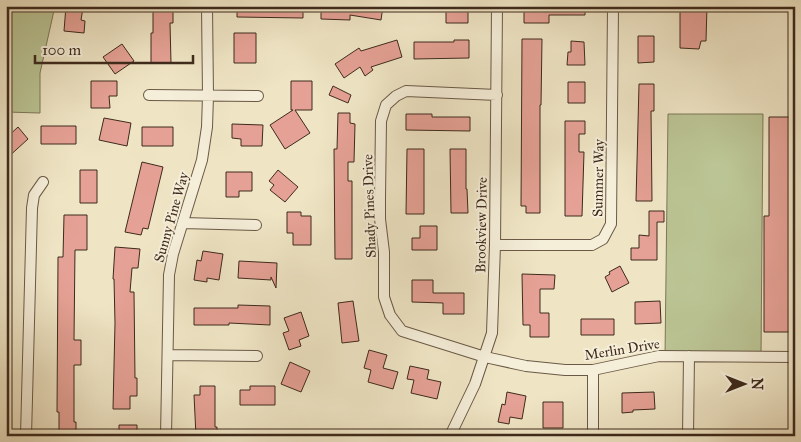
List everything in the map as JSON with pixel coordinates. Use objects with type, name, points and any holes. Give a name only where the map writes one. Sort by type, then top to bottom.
[{"type":"street","name":"Sunny Pine Way","points":[[166,436],[168,275],[202,160],[207,127],[207,6]]},
{"type":"street","name":"Brookview Drive","points":[[450,436],[475,384],[492,333],[495,245],[497,6]]},
{"type":"street","name":"Summer Way","points":[[495,245],[592,245],[603,239],[611,224],[613,6]]},
{"type":"street","name":"Shady Pines Drive","points":[[485,357],[402,331],[390,315],[384,296],[384,252],[380,219],[382,121],[386,105],[396,96],[406,91],[497,95]]},
{"type":"street","points":[[149,95],[258,96]]},
{"type":"street","points":[[26,436],[32,208],[34,195],[43,182]]},
{"type":"street","points":[[183,223],[256,225]]},
{"type":"street","points":[[168,355],[257,356]]},
{"type":"street","name":"Merlin Drive","points":[[485,357],[526,366],[565,370],[593,370],[659,356],[795,356]]},
{"type":"street","points":[[688,436],[689,356]]},
{"type":"street","points":[[593,370],[593,436]]},
{"type":"green space","points":[[6,6],[55,6],[40,73],[40,113],[6,112]]},
{"type":"green space","points":[[668,114],[763,114],[761,356],[665,356]]},
{"type":"building","points":[[66,6],[83,8],[81,20],[85,21],[84,33],[64,31]]},
{"type":"building","points":[[153,6],[173,6],[173,23],[170,23],[171,63],[151,63]]},
{"type":"building","points":[[237,6],[303,6],[303,18],[237,17]]},
{"type":"building","points":[[321,6],[383,6],[381,20],[350,15],[350,20],[321,19]]},
{"type":"building","points":[[446,6],[468,6],[468,23],[446,23]]},
{"type":"building","points":[[524,6],[585,6],[585,15],[549,15],[549,23],[524,23]]},
{"type":"building","points":[[680,6],[707,6],[706,41],[701,41],[699,49],[680,48]]},
{"type":"building","points":[[234,33],[256,33],[256,63],[234,63]]},
{"type":"building","points":[[638,36],[654,36],[654,62],[638,63]]},
{"type":"building","points":[[522,39],[542,39],[540,213],[526,213],[526,206],[521,206]]},
{"type":"building","points":[[397,40],[402,57],[371,67],[373,70],[365,76],[360,67],[344,78],[335,64],[359,48],[361,51]]},
{"type":"building","points":[[454,40],[469,40],[469,58],[414,59],[414,42],[454,42]]},
{"type":"building","points":[[571,41],[584,42],[585,65],[567,65],[568,52],[571,52]]},
{"type":"building","points":[[122,44],[134,61],[115,74],[103,57]]},
{"type":"building","points":[[91,81],[117,81],[117,96],[109,96],[110,108],[91,108]]},
{"type":"building","points":[[291,81],[312,81],[312,110],[295,110],[310,133],[285,149],[270,125],[293,110],[291,110]]},
{"type":"building","points":[[568,82],[585,82],[585,103],[568,103]]},
{"type":"building","points":[[639,84],[654,84],[654,111],[651,111],[652,201],[636,201]]},
{"type":"building","points":[[333,86],[351,95],[348,103],[329,95]]},
{"type":"building","points":[[338,113],[350,113],[350,123],[355,124],[354,162],[348,162],[348,181],[352,181],[352,259],[335,259],[334,149],[337,149]]},
{"type":"building","points":[[406,114],[432,114],[432,117],[470,117],[470,131],[406,130]]},
{"type":"building","points":[[769,117],[795,117],[795,332],[764,332],[764,216],[769,216]]},
{"type":"building","points":[[104,118],[131,123],[127,146],[99,140]]},
{"type":"building","points":[[565,121],[585,121],[585,134],[579,134],[579,152],[584,152],[582,216],[565,216]]},
{"type":"building","points":[[232,124],[263,125],[262,146],[241,146],[241,139],[232,138]]},
{"type":"building","points":[[41,126],[76,126],[76,144],[41,144]]},
{"type":"building","points":[[18,127],[28,139],[6,159],[6,138]]},
{"type":"building","points":[[142,127],[173,127],[173,146],[142,146]]},
{"type":"building","points":[[407,149],[424,149],[424,214],[406,214]]},
{"type":"building","points":[[450,149],[466,149],[468,213],[451,213]]},
{"type":"building","points":[[142,162],[163,167],[148,229],[143,228],[141,235],[125,232]]},
{"type":"building","points":[[80,170],[97,170],[97,203],[80,203]]},
{"type":"building","points":[[278,170],[298,187],[285,202],[270,190],[274,185],[269,181]]},
{"type":"building","points":[[226,172],[252,172],[252,191],[239,191],[239,197],[226,197]]},
{"type":"building","points":[[649,211],[664,211],[664,222],[657,222],[657,260],[631,260],[631,248],[639,248],[639,235],[649,236]]},
{"type":"building","points":[[287,212],[301,212],[301,216],[311,216],[311,245],[293,245],[293,233],[287,233]]},
{"type":"building","points":[[64,215],[87,215],[87,250],[75,250],[74,340],[81,340],[81,365],[74,365],[74,422],[76,422],[76,436],[59,436],[59,412],[57,412],[58,257],[63,257]]},
{"type":"building","points":[[420,226],[437,226],[437,250],[412,250],[412,238],[420,238]]},
{"type":"building","points":[[115,247],[140,249],[138,268],[132,268],[130,292],[134,292],[137,396],[130,396],[130,409],[113,409],[115,323],[113,279]]},
{"type":"building","points":[[203,251],[223,254],[219,280],[207,278],[207,282],[194,280],[197,260],[201,261]]},
{"type":"building","points":[[239,261],[277,263],[276,288],[271,277],[271,280],[238,278]]},
{"type":"building","points":[[620,266],[629,283],[612,292],[605,277],[610,274],[609,272]]},
{"type":"building","points":[[522,274],[555,275],[554,289],[540,289],[540,313],[549,313],[549,337],[530,337],[530,325],[523,325]]},
{"type":"building","points":[[412,280],[433,280],[433,293],[464,293],[464,314],[443,314],[443,303],[412,302]]},
{"type":"building","points":[[353,301],[359,341],[342,343],[338,303]]},
{"type":"building","points":[[660,301],[661,323],[635,324],[635,302]]},
{"type":"building","points":[[238,305],[270,306],[270,325],[229,323],[229,325],[194,325],[194,308],[238,308]]},
{"type":"building","points":[[301,312],[309,336],[299,340],[301,346],[289,350],[283,333],[289,331],[284,318]]},
{"type":"building","points":[[581,319],[614,319],[614,335],[581,335]]},
{"type":"building","points":[[369,350],[387,355],[383,368],[398,372],[393,389],[368,382],[371,370],[364,368]]},
{"type":"building","points":[[290,362],[310,371],[301,392],[281,384]]},
{"type":"building","points":[[410,366],[429,370],[427,379],[441,382],[437,399],[411,393],[414,380],[407,379]]},
{"type":"building","points":[[200,386],[215,386],[215,427],[217,427],[217,436],[196,436],[194,395],[200,395]]},
{"type":"building","points":[[250,386],[275,386],[275,405],[240,405],[240,390],[250,390]]},
{"type":"building","points":[[507,392],[526,396],[522,419],[510,417],[509,424],[498,422],[502,404],[505,405]]},
{"type":"building","points":[[654,392],[655,409],[633,410],[633,412],[622,413],[622,393]]},
{"type":"building","points":[[543,402],[563,402],[563,428],[543,428]]},
{"type":"building","points":[[119,425],[137,425],[137,436],[119,436]]}]
